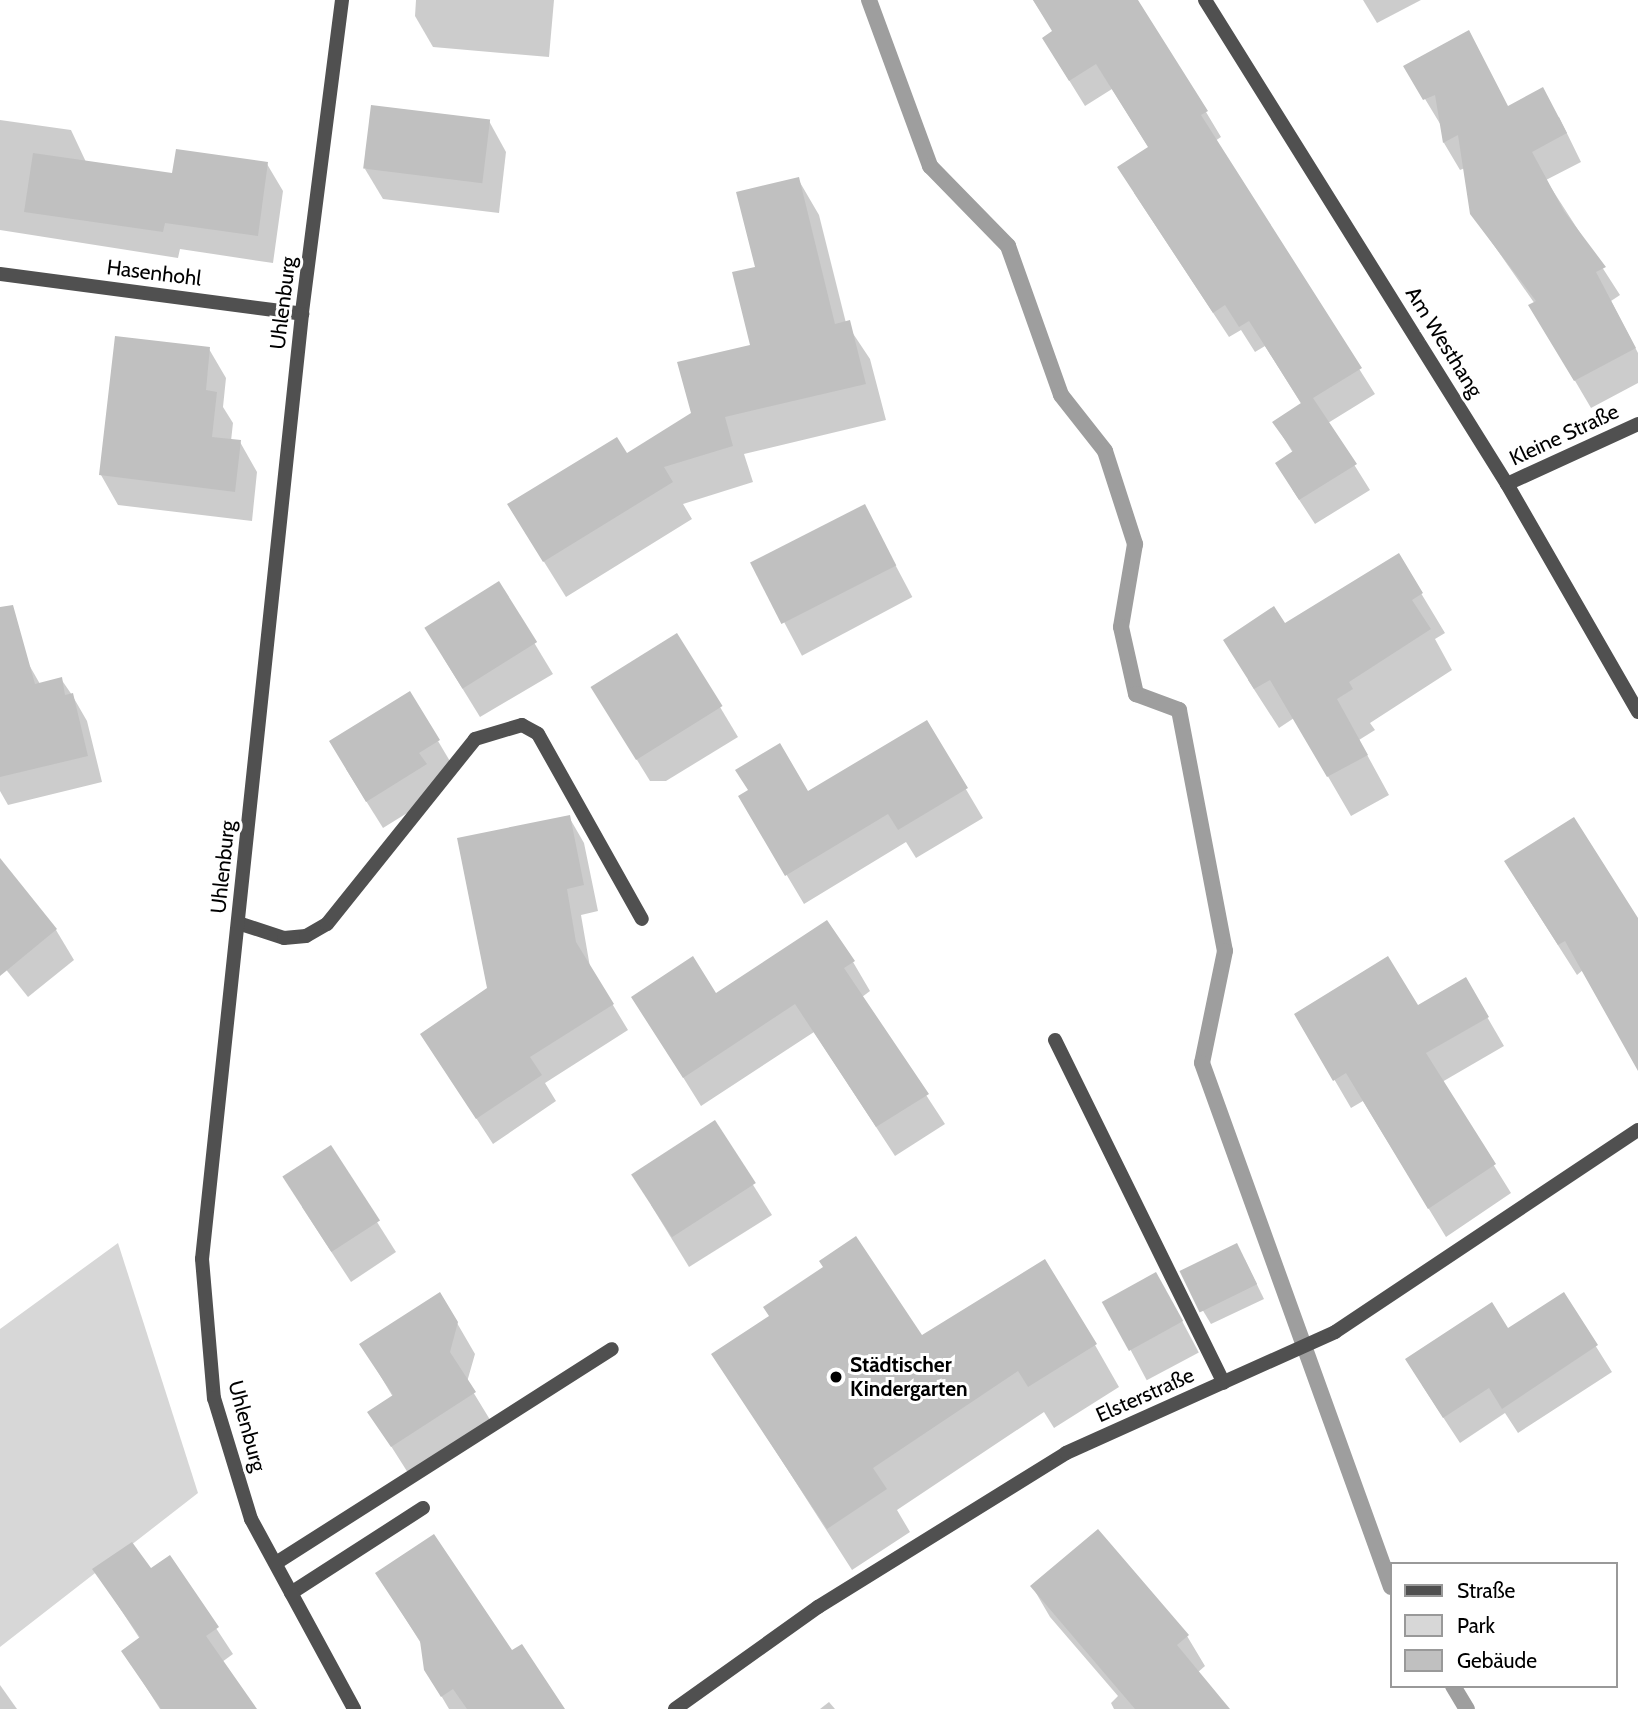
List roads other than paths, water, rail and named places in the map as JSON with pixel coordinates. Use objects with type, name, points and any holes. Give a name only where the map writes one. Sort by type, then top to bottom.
[{"type":"street","name":"Uhlenburg","points":[[342,0],[302,314],[202,1259],[214,1398],[251,1519],[354,1709]]},
{"type":"street","name":"Am Westhang","points":[[1205,0],[1507,484],[1638,712]]},
{"type":"street","name":"Hasenhohl","points":[[0,274],[302,314]]},
{"type":"street","name":"Kleine Straße","points":[[1507,484],[1638,424]]},
{"type":"street","points":[[238,923],[284,938],[306,936],[327,924],[475,739],[522,725],[538,734],[642,919]]},
{"type":"street","points":[[1055,1040],[1224,1383]]},
{"type":"street","name":"Elsterstraße","points":[[675,1709],[818,1606],[1066,1453],[1335,1332],[1638,1130]]},
{"type":"street","points":[[275,1563],[612,1349]]},
{"type":"street","points":[[291,1593],[423,1508]]},
{"type":"waterway","points":[[869,0],[930,166],[1008,246],[1061,395],[1105,451],[1135,544],[1121,627],[1136,694],[1179,710],[1225,951],[1202,1063],[1390,1584]]},
{"type":"waterway","points":[[1454,1688],[1467,1709]]},
{"type":"place","name":"Städtischer Kindergarten","points":[[836,1377]]}]
